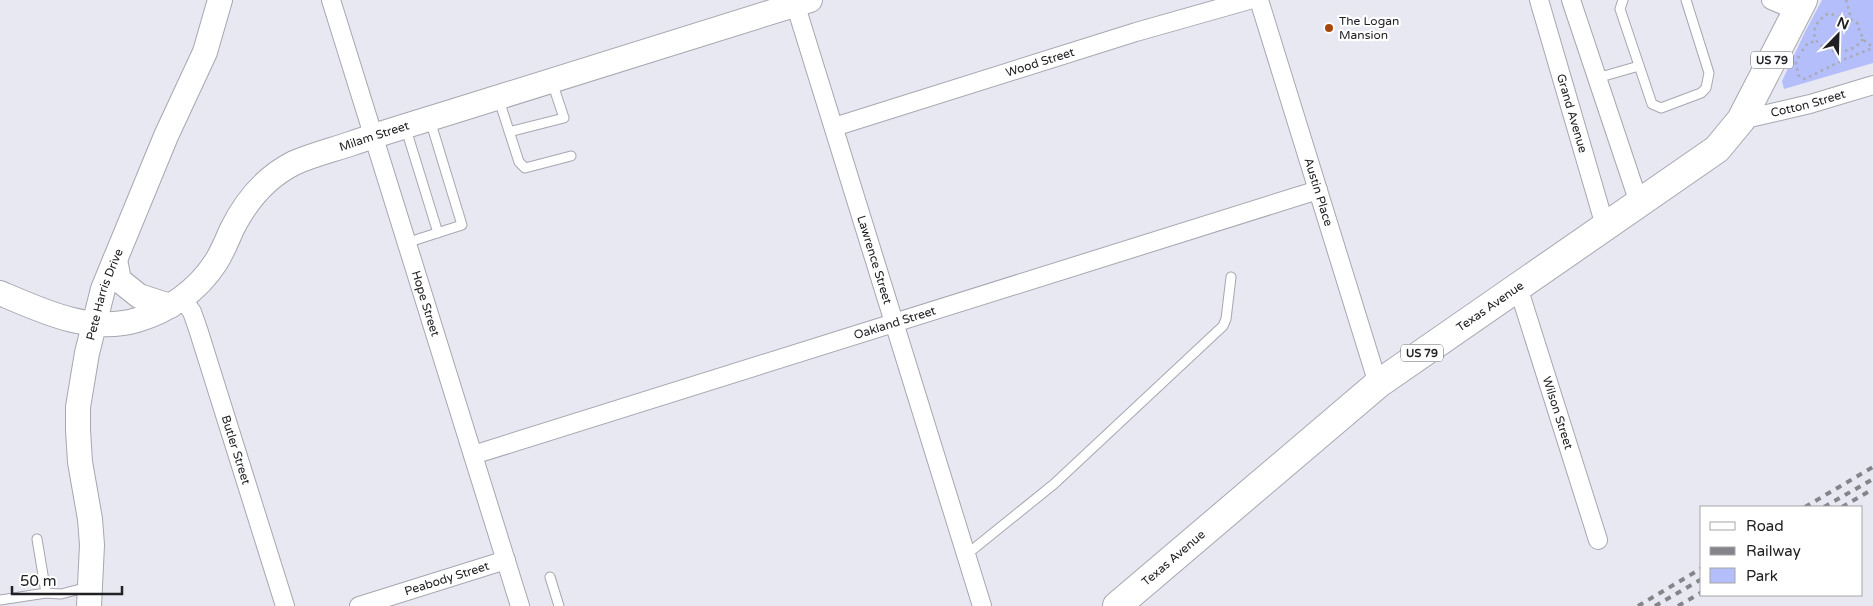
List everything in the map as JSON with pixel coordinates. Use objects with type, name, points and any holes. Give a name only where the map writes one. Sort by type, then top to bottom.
[{"type":"main road","name":"Texas Avenue","points":[[1117,606],[1378,384],[1717,149],[1741,120],[1800,6]]},
{"type":"street","name":"Pete Harris Drive","points":[[89,596],[92,545],[90,519],[80,462],[78,406],[94,323],[103,289],[166,136],[205,52],[220,0]]},
{"type":"street","name":"Hope Street","points":[[331,0],[520,606]]},
{"type":"street","name":"Wood Street","points":[[834,127],[1136,32],[1249,0]]},
{"type":"street","name":"Austin Place","points":[[1259,0],[1378,384]]},
{"type":"street","name":"Grand Avenue","points":[[1539,0],[1605,226]]},
{"type":"street","points":[[1571,0],[1639,203]]},
{"type":"street","points":[[1771,0],[1800,6]]},
{"type":"street","name":"Milam Street","points":[[0,293],[50,314],[66,319],[94,323],[135,321],[157,314],[201,282],[215,264],[243,208],[263,185],[281,170],[295,163],[373,136],[800,2]]},
{"type":"street","name":"Lawrence Street","points":[[800,2],[834,127],[982,606]]},
{"type":"street","name":"Cotton Street","points":[[1741,120],[1810,104],[1873,85]]},
{"type":"street","name":"Oakland Street","points":[[473,455],[1318,190]]},
{"type":"street","points":[[115,260],[119,280],[139,296],[176,302]]},
{"type":"street","name":"Wilson Street","points":[[1518,288],[1598,540]]},
{"type":"street","name":"Butler Street","points":[[176,302],[192,312],[198,328],[285,606]]},
{"type":"street","name":"Peabody Street","points":[[359,606],[506,560]]},
{"type":"lane","points":[[1623,0],[1620,9],[1652,104],[1661,108],[1701,93],[1706,88],[1709,74],[1686,0]]},
{"type":"lane","points":[[1597,78],[1639,66]]},
{"type":"lane","points":[[509,132],[564,118],[552,80]]},
{"type":"lane","points":[[498,97],[519,162],[525,168],[571,156]]},
{"type":"lane","points":[[406,243],[462,225],[430,118]]},
{"type":"lane","points":[[405,126],[438,233]]},
{"type":"lane","points":[[966,555],[1054,484],[1223,326],[1226,319],[1231,277]]},
{"type":"lane","points":[[37,539],[46,593]]},
{"type":"lane","points":[[550,577],[560,606]]},
{"type":"lane","points":[[0,600],[46,593],[89,596]]},
{"type":"path","points":[[1846,0],[1851,19]]},
{"type":"path","points":[[1863,40],[1857,47],[1842,52],[1832,51],[1822,47],[1816,41],[1815,25],[1829,13],[1837,17],[1843,16],[1851,19],[1857,23],[1863,40],[1873,47]]},
{"type":"path","points":[[1816,41],[1808,42],[1801,51],[1796,63],[1798,75],[1805,79],[1873,47]]},
{"type":"green space","points":[[1822,0],[1873,0],[1873,63],[1784,89],[1782,81]]},
{"type":"railway","points":[[1807,506],[1873,467]]},
{"type":"railway","points":[[1826,506],[1873,479]]},
{"type":"railway","points":[[1844,506],[1873,489]]},
{"type":"railway","points":[[1638,606],[1700,569]]},
{"type":"railway","points":[[1655,606],[1700,580]]},
{"type":"railway","points":[[1678,606],[1700,593]]},
{"type":"place","name":"The Logan Mansion","points":[[1329,28]]}]
